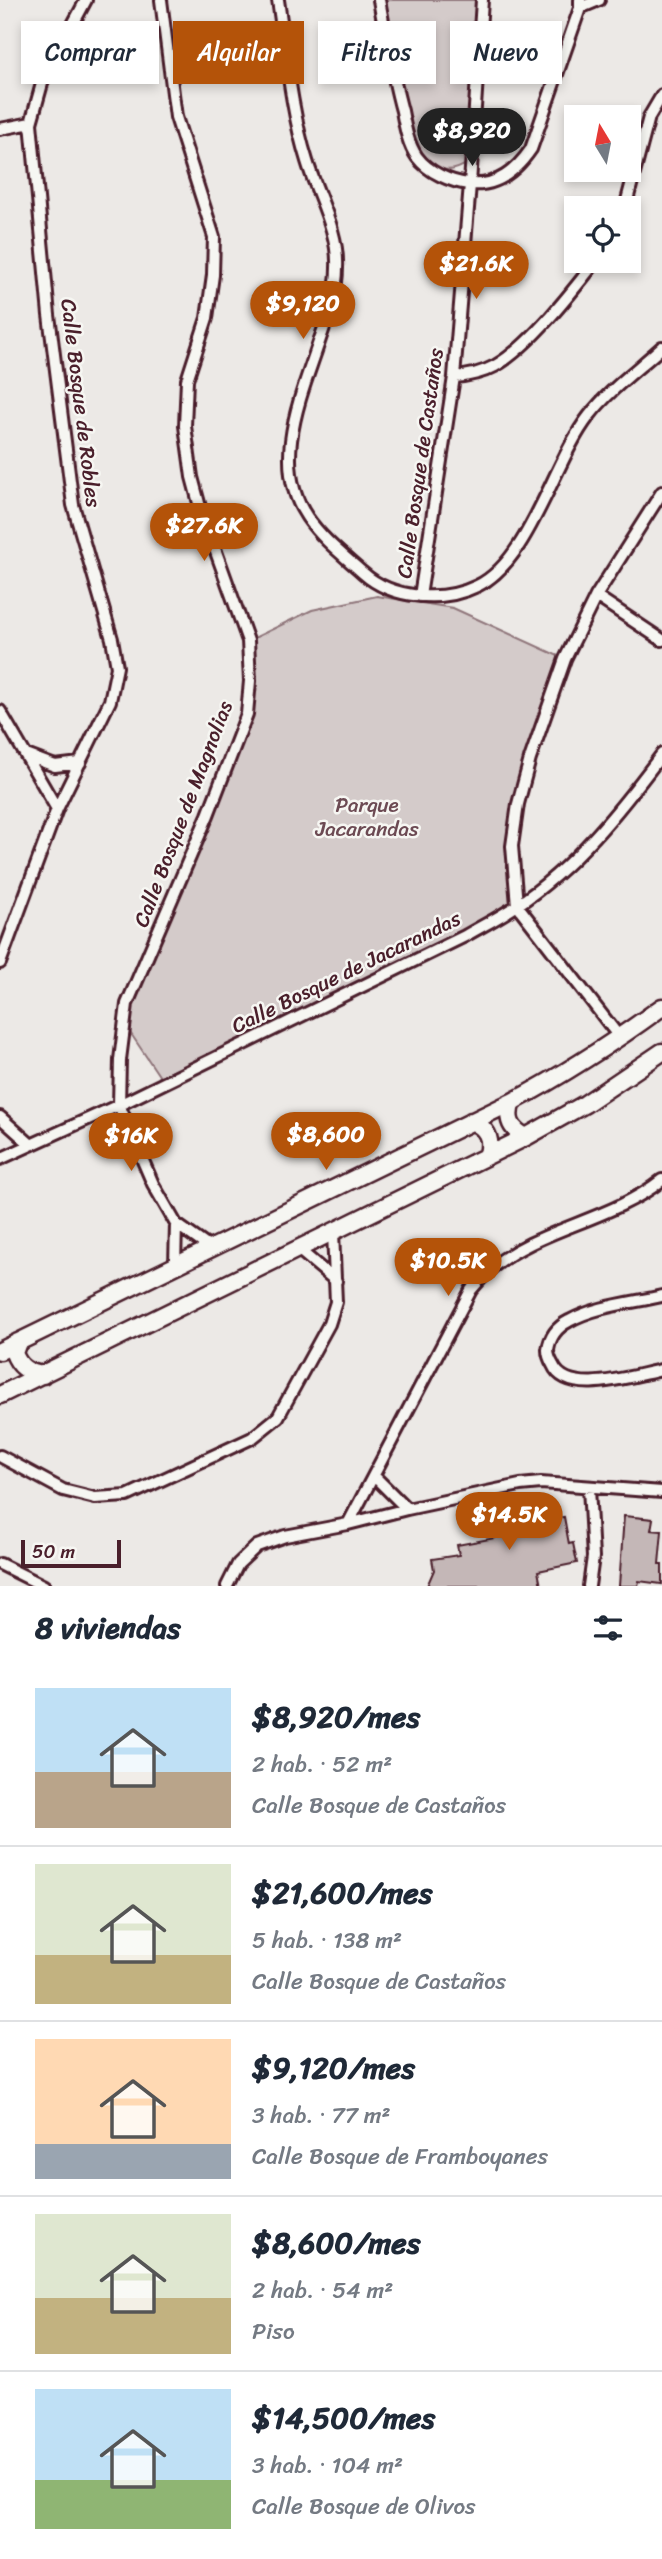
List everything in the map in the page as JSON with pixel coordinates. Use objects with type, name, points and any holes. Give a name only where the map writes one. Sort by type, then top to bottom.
[{"type":"main road","points":[[0,1351],[512,1102],[560,1076],[620,1038],[662,1007]]},
{"type":"main road","points":[[0,1395],[526,1137],[585,1104],[662,1052]]},
{"type":"main road","points":[[512,1102],[508,1112],[510,1123],[516,1132],[526,1137]]},
{"type":"main road","points":[[471,1121],[481,1125],[488,1133],[488,1154]]},
{"type":"main road","points":[[19,1342],[14,1353],[18,1363],[31,1373],[43,1375]]},
{"type":"street","name":"Calle Bosque de Robles","points":[[0,963],[3,948],[57,809],[110,701],[117,667],[112,639],[73,505],[49,315],[31,124],[43,80],[86,0]]},
{"type":"street","points":[[278,0],[297,118],[307,160],[334,237],[338,267],[331,306],[294,419],[290,458],[293,486],[306,515],[326,540],[370,580],[393,591],[420,596],[451,595],[478,586],[501,569],[520,544],[569,447],[590,415],[662,347]]},
{"type":"street","points":[[379,0],[396,87],[412,149],[431,170],[449,179],[470,184],[488,183],[505,177],[531,149],[580,4],[599,0]]},
{"type":"street","name":"Calle Bosque de Castaños","points":[[420,596],[454,377],[482,0]]},
{"type":"street","name":"Calle Bosque de Magnolias","points":[[162,1],[176,117],[214,237],[214,275],[207,318],[187,380],[185,426],[192,477],[200,507],[248,641],[250,681],[247,714],[208,815],[127,1004],[120,1060],[119,1105],[153,1184],[176,1224],[210,1248]]},
{"type":"street","points":[[628,196],[649,117],[662,95]]},
{"type":"street","points":[[0,129],[31,124]]},
{"type":"street","points":[[454,377],[484,372],[504,361],[537,329],[586,273]]},
{"type":"street","points":[[620,1038],[517,905],[512,846],[518,804],[530,759],[565,659],[596,596],[662,492]]},
{"type":"street","points":[[596,596],[662,640]]},
{"type":"street","points":[[0,711],[57,809]]},
{"type":"street","name":"Calle Bosque de Jacarandas","points":[[0,1159],[119,1105],[465,936],[517,905],[586,848],[662,754]]},
{"type":"street","points":[[26,755],[55,766],[80,763]]},
{"type":"street","points":[[0,1116],[33,1144]]},
{"type":"street","points":[[348,1524],[454,1320],[471,1290],[489,1270],[518,1250],[618,1207],[662,1180]]},
{"type":"street","points":[[175,1265],[176,1224]]},
{"type":"street","points":[[0,1456],[63,1490],[95,1498],[127,1496],[252,1438],[278,1417],[329,1324],[336,1301],[333,1232]]},
{"type":"street","points":[[298,1249],[336,1281]]},
{"type":"street","points":[[662,1296],[592,1311],[568,1321],[552,1334],[547,1353],[556,1371],[574,1383],[594,1383],[662,1370]]},
{"type":"street","points":[[374,1476],[407,1509]]},
{"type":"street","points":[[227,1586],[238,1564],[257,1546],[285,1536],[407,1509],[520,1485],[563,1483],[589,1488],[662,1492]]},
{"type":"street","points":[[589,1488],[593,1557],[589,1586]]},
{"type":"street","points":[[0,1564],[44,1586]]},
{"type":"green space","points":[[383,0],[477,0],[476,21],[450,21],[450,84],[472,84],[467,163],[460,167],[446,170],[439,168],[422,156],[411,134],[399,84],[436,84],[436,21],[387,21]]},
{"type":"green space","name":"Parque Jacarandas","points":[[377,596],[453,608],[565,659],[517,809],[514,875],[517,905],[164,1083],[125,1025],[247,714],[248,641],[312,610]]},
{"type":"building","points":[[540,1501],[540,1518],[543,1517],[543,1520],[564,1517],[569,1544],[573,1543],[577,1563],[538,1571],[541,1586],[427,1586],[434,1570],[432,1559],[459,1555],[457,1545],[495,1538],[492,1511],[526,1507],[525,1504]]},
{"type":"building","points":[[624,1516],[653,1519],[651,1530],[662,1531],[659,1564],[662,1564],[662,1584],[639,1581],[638,1586],[619,1586]]}]
